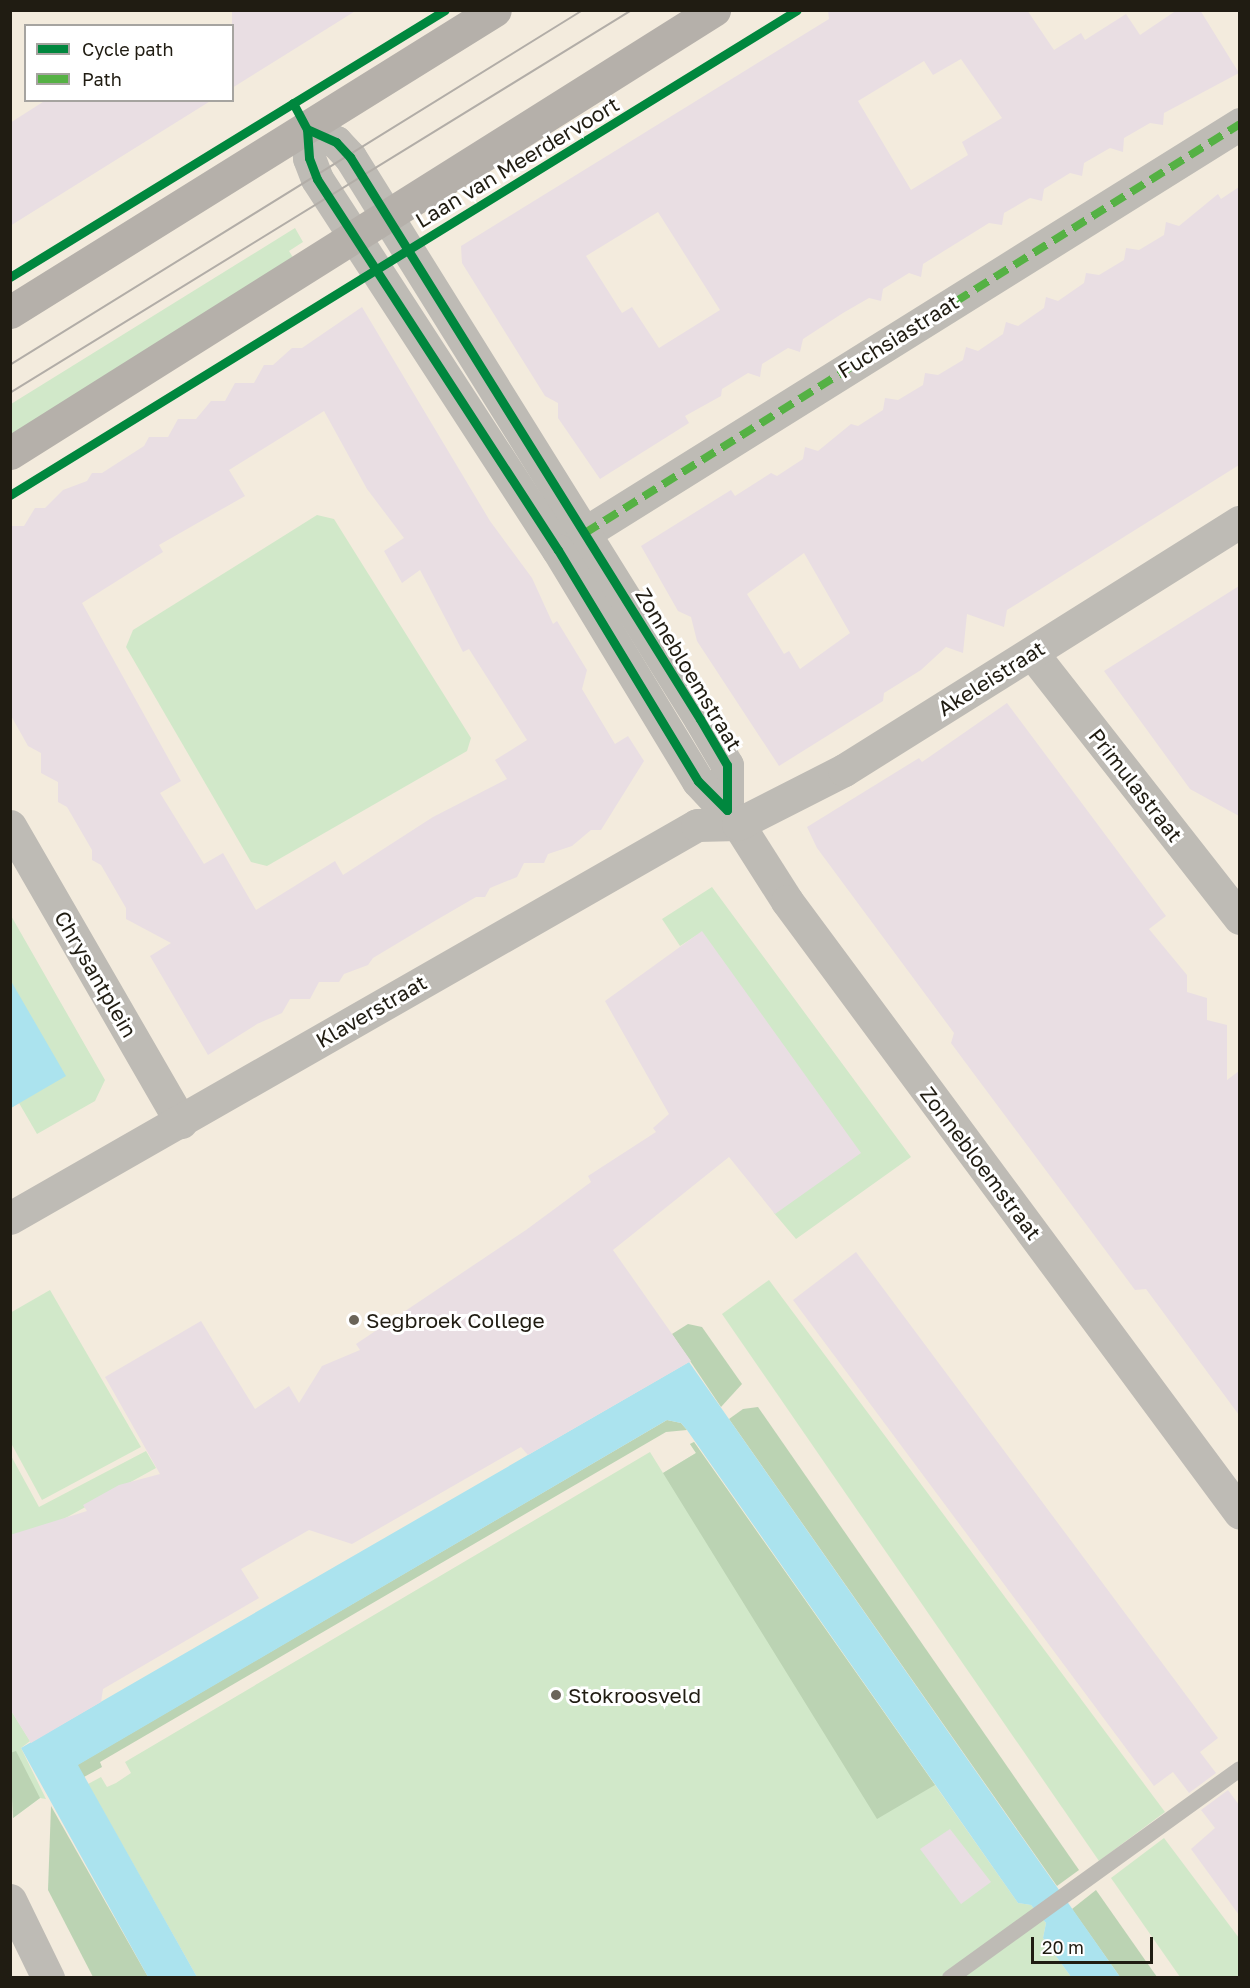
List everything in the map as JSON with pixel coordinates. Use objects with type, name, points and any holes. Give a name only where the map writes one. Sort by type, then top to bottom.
[{"type":"street","points":[[10,312],[308,129],[495,10]]},
{"type":"street","name":"Laan van Meerdervoort","points":[[10,453],[714,10]]},
{"type":"street","name":"Fuchsiastraat","points":[[558,550],[1239,124]]},
{"type":"street","name":"Zonnebloemstraat","points":[[733,817],[727,765],[585,533],[350,157],[336,142],[308,129],[309,158],[317,178],[353,236],[377,267],[558,550],[698,781],[733,817],[787,902],[1235,1496]]},
{"type":"street","name":"Akeleistraat","points":[[733,817],[844,770],[1239,522]]},
{"type":"street","name":"Primulastraat","points":[[1032,653],[1239,918]]},
{"type":"street","name":"Klaverstraat","points":[[10,1218],[698,825],[733,817]]},
{"type":"street","name":"Chrysantplein","points":[[10,826],[181,1122]]},
{"type":"street","points":[[10,1900],[48,1977]]},
{"type":"lane","points":[[950,1977],[1239,1768]]},
{"type":"green space","points":[[295,228],[303,242],[289,251],[294,259],[11,435],[11,404]]},
{"type":"green space","points":[[317,515],[334,519],[471,738],[467,751],[267,866],[251,862],[126,647],[133,630]]},
{"type":"green space","points":[[712,887],[911,1157],[796,1239],[774,1213],[697,935],[680,946],[662,919]]},
{"type":"green space","points":[[10,914],[105,1080],[95,1101],[37,1134],[19,1103],[11,1108]]},
{"type":"green space","points":[[769,1280],[1165,1812],[1099,1861],[722,1314]]},
{"type":"green space","points":[[50,1290],[141,1447],[42,1500],[11,1443],[10,1313]]},
{"type":"green space","points":[[688,1324],[702,1327],[742,1384],[721,1407],[672,1334]]},
{"type":"green space","points":[[758,1407],[1079,1870],[1057,1886],[729,1419],[743,1409]]},
{"type":"green space","points":[[667,1420],[681,1423],[687,1430],[666,1432],[100,1762],[102,1767],[84,1777],[77,1765]]},
{"type":"green space","name":"Stokroosveld","points":[[694,1442],[1018,1903],[1031,1905],[1046,1923],[1043,1938],[1071,1977],[197,1977],[88,1784],[101,1777],[107,1787],[116,1783],[131,1773],[125,1762],[650,1452],[663,1473],[696,1453],[690,1444]]},
{"type":"green space","points":[[694,1442],[935,1785],[877,1819],[663,1473],[696,1453],[690,1444]]},
{"type":"green space","points":[[146,1451],[156,1468],[51,1526],[10,1536],[10,1454],[39,1507]]},
{"type":"green space","points":[[10,1709],[30,1741],[21,1748],[46,1799],[40,1798],[13,1818]]},
{"type":"green space","points":[[16,1751],[40,1798],[13,1818],[10,1753]]},
{"type":"green space","points":[[51,1806],[148,1977],[93,1977],[48,1890]]},
{"type":"green space","points":[[1164,1838],[1239,1938],[1239,1977],[1180,1977],[1111,1878]]},
{"type":"green space","points":[[1096,1890],[1157,1977],[1120,1977],[1072,1909]]},
{"type":"water","points":[[11,981],[66,1076],[10,1108]]},
{"type":"water","points":[[689,1362],[1120,1977],[1071,1977],[1043,1938],[1046,1923],[1031,1905],[1018,1903],[687,1430],[681,1423],[667,1420],[78,1765],[197,1977],[148,1977],[21,1748]]},
{"type":"building","points":[[232,10],[357,10],[234,87],[234,24],[232,24]]},
{"type":"building","points":[[828,10],[1027,10],[1054,50],[1081,33],[1085,40],[1126,14],[1140,35],[1177,10],[1200,10],[1239,73],[1164,113],[1163,125],[1150,123],[1124,138],[1123,152],[1110,148],[1084,163],[1082,176],[1070,173],[1044,189],[1042,201],[1030,198],[1004,213],[1002,225],[989,223],[923,264],[921,277],[909,273],[883,289],[881,301],[869,298],[843,313],[803,339],[800,352],[788,348],[762,364],[760,377],[748,373],[722,389],[721,396],[685,416],[689,423],[600,479],[558,418],[558,403],[545,396],[462,263],[461,246],[829,19]],"holes":[[[961,59],[1002,118],[962,142],[968,155],[911,190],[858,101],[924,61],[933,75]],[[658,212],[720,310],[659,348],[632,307],[622,313],[586,256]]]},
{"type":"building","points":[[43,102],[209,102],[10,226],[10,123]]},
{"type":"building","points":[[1239,187],[1239,465],[1007,610],[1004,627],[967,614],[963,653],[946,647],[921,670],[884,693],[883,701],[779,766],[697,641],[691,617],[678,611],[641,546],[731,490],[735,496],[771,473],[777,476],[803,459],[805,447],[818,451],[851,424],[858,426],[883,410],[885,398],[898,400],[923,385],[925,373],[938,375],[963,360],[966,347],[978,351],[1003,334],[1006,322],[1018,326],[1044,308],[1046,297],[1058,301],[1084,283],[1086,273],[1099,275],[1124,260],[1126,248],[1139,250],[1164,235],[1166,222],[1179,226],[1218,194],[1221,199]],"holes":[[[804,553],[850,633],[800,669],[789,651],[784,654],[747,594]]]},
{"type":"building","points":[[362,307],[490,521],[532,578],[553,624],[557,621],[587,670],[582,689],[615,744],[628,736],[644,761],[601,830],[591,830],[572,846],[548,854],[544,863],[524,863],[517,877],[490,888],[485,897],[476,897],[433,922],[373,958],[368,965],[344,974],[339,982],[319,982],[310,999],[290,999],[282,1013],[257,1024],[208,1055],[150,956],[171,943],[126,919],[126,908],[101,865],[92,860],[92,850],[67,807],[58,802],[58,782],[41,773],[41,753],[28,746],[10,714],[10,526],[24,526],[35,508],[45,508],[63,490],[87,481],[92,473],[102,473],[144,446],[149,437],[168,437],[178,419],[196,419],[211,401],[225,401],[235,383],[254,383],[264,365],[273,365],[292,348],[302,348]],"holes":[[[324,411],[367,489],[404,538],[384,551],[402,583],[420,570],[463,652],[469,649],[527,740],[495,760],[507,779],[433,817],[343,875],[335,861],[256,910],[223,853],[204,864],[160,793],[181,781],[82,603],[163,552],[159,545],[245,496],[229,470]]]},
{"type":"building","points":[[1239,586],[1239,816],[1190,789],[1104,671]]},
{"type":"building","points":[[1007,703],[1166,916],[1149,929],[1187,975],[1187,992],[1207,998],[1207,1020],[1227,1025],[1227,1080],[1239,1071],[1239,1415],[1146,1289],[1135,1290],[951,1043],[954,1033],[817,848],[807,827],[919,758],[922,762]]},
{"type":"building","points":[[702,931],[861,1153],[775,1214],[729,1157],[613,1250],[691,1361],[528,1455],[521,1447],[352,1544],[309,1530],[241,1569],[259,1598],[103,1689],[101,1702],[31,1743],[10,1709],[10,1535],[87,1511],[83,1505],[119,1485],[160,1474],[105,1377],[201,1321],[255,1409],[289,1386],[299,1403],[322,1366],[360,1350],[356,1344],[526,1230],[591,1182],[588,1176],[656,1132],[653,1128],[669,1114],[605,1001]]},
{"type":"building","points":[[856,1252],[1218,1738],[1200,1752],[1216,1773],[1189,1793],[1173,1772],[1154,1786],[793,1300]]},
{"type":"building","points":[[1228,1790],[1239,1805],[1239,1915],[1191,1849],[1215,1828],[1201,1810]]},
{"type":"building","points":[[950,1829],[991,1882],[961,1904],[920,1849]]},
{"type":"tram line","points":[[10,365],[583,10]]},
{"type":"tram line","points":[[10,393],[632,10]]},
{"type":"marked path","points":[[585,533],[1240,124]]},
{"type":"cycle path","points":[[10,277],[445,10]]},
{"type":"cycle path","points":[[10,495],[797,10]]},
{"type":"cycle path","points":[[293,103],[307,129],[309,158],[317,179],[558,550],[698,781],[727,810]]},
{"type":"cycle path","points":[[307,129],[336,142],[350,157],[700,719],[727,765],[727,810]]},
{"type":"place","name":"Segbroek College","points":[[354,1320]]},
{"type":"place","name":"Stokroosveld","points":[[556,1695]]}]
